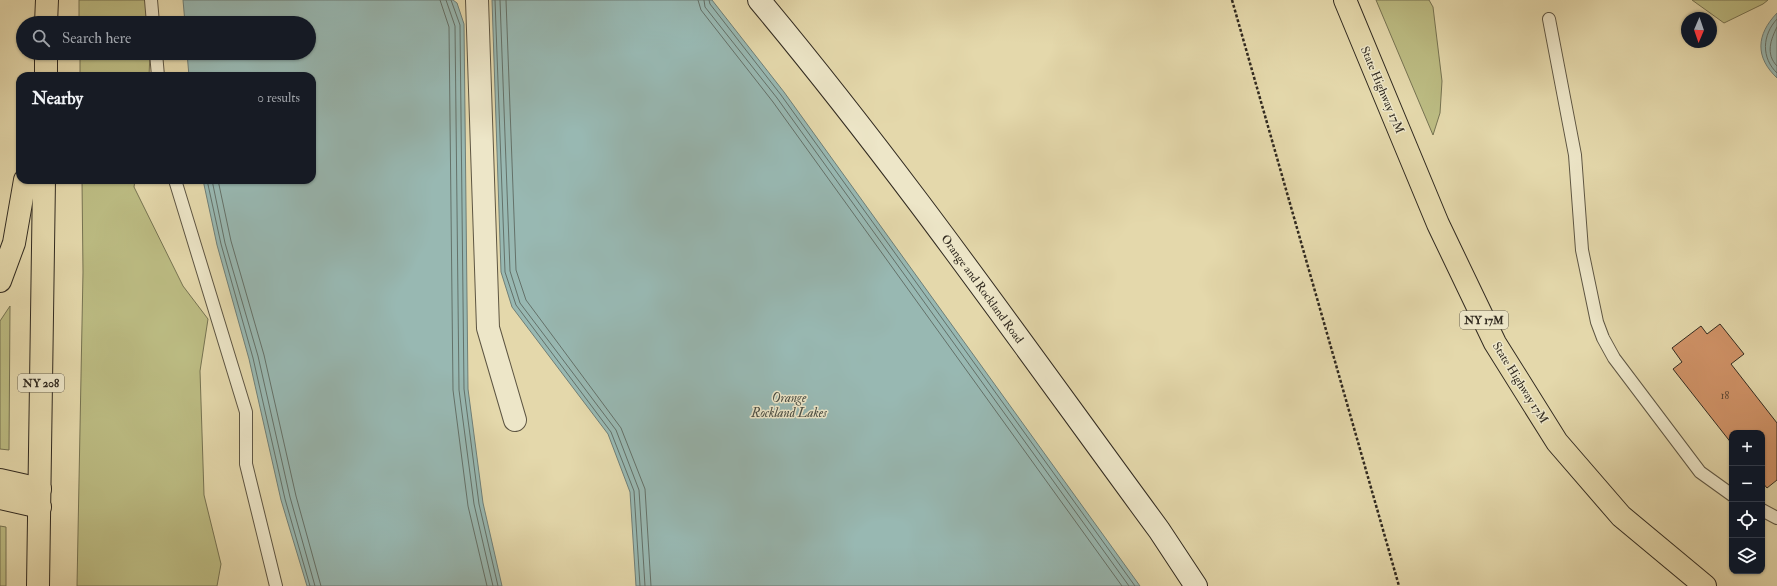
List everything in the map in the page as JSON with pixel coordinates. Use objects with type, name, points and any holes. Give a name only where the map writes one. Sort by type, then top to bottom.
[{"type":"main road","points":[[46,16],[47,0]]},
{"type":"main road","name":"State Highway 17M","points":[[1345,0],[1438,224],[1495,343],[1557,442],[1601,494],[1621,516],[1705,586]]},
{"type":"main road","points":[[46,60],[46,72]]},
{"type":"main road","points":[[0,281],[14,243],[24,184]]},
{"type":"main road","name":"NY 208","points":[[38,586],[44,184]]},
{"type":"main road","points":[[0,480],[40,498]]},
{"type":"main road","points":[[0,498],[40,498]]},
{"type":"street","points":[[477,0],[488,328],[515,420]]},
{"type":"street","name":"Orange and Rockland Road","points":[[759,0],[820,73],[907,187],[1159,530],[1196,586]]},
{"type":"lane","points":[[151,0],[152,16]]},
{"type":"lane","points":[[1548,19],[1575,155],[1582,250],[1597,322],[1603,338],[1614,358],[1700,472],[1729,493]]},
{"type":"lane","points":[[157,60],[158,72]]},
{"type":"lane","points":[[177,184],[246,412],[246,464],[276,586]]},
{"type":"lane","points":[[1765,512],[1777,518]]},
{"type":"path","points":[[1232,0],[1399,586]]},
{"type":"green space","points":[[79,0],[146,0],[147,16],[79,16]]},
{"type":"green space","points":[[1376,0],[1429,0],[1433,7],[1442,81],[1440,113],[1433,135]]},
{"type":"green space","points":[[1692,0],[1768,0],[1763,4],[1724,23],[1717,18],[1717,12],[1709,12]]},
{"type":"green space","points":[[80,60],[150,60],[149,72],[80,72]]},
{"type":"green space","points":[[82,184],[134,184],[134,187],[183,286],[208,319],[200,371],[204,495],[221,564],[217,586],[77,586],[83,272]]},
{"type":"green space","points":[[10,306],[9,450],[0,449],[0,321]]},
{"type":"green space","points":[[0,526],[6,527],[6,586],[0,586]]},
{"type":"water","points":[[183,0],[453,0],[457,3],[464,24],[468,389],[483,503],[502,586],[307,586],[281,500],[249,359],[217,245],[204,184],[316,184],[316,72],[189,72],[188,60],[316,60],[316,16],[184,16]]},
{"type":"water","name":"Orange Rockland Lakes","points":[[492,0],[712,0],[784,92],[1140,586],[636,586],[630,492],[608,434],[512,307],[501,272]]},
{"type":"water","points":[[1777,13],[1777,78],[1765,62],[1761,46],[1765,29]]},
{"type":"building","points":[[1720,324],[1744,354],[1731,364],[1777,423],[1777,480],[1767,488],[1765,486],[1765,430],[1729,430],[1729,440],[1673,369],[1682,362],[1672,348],[1701,326],[1707,334]]}]
